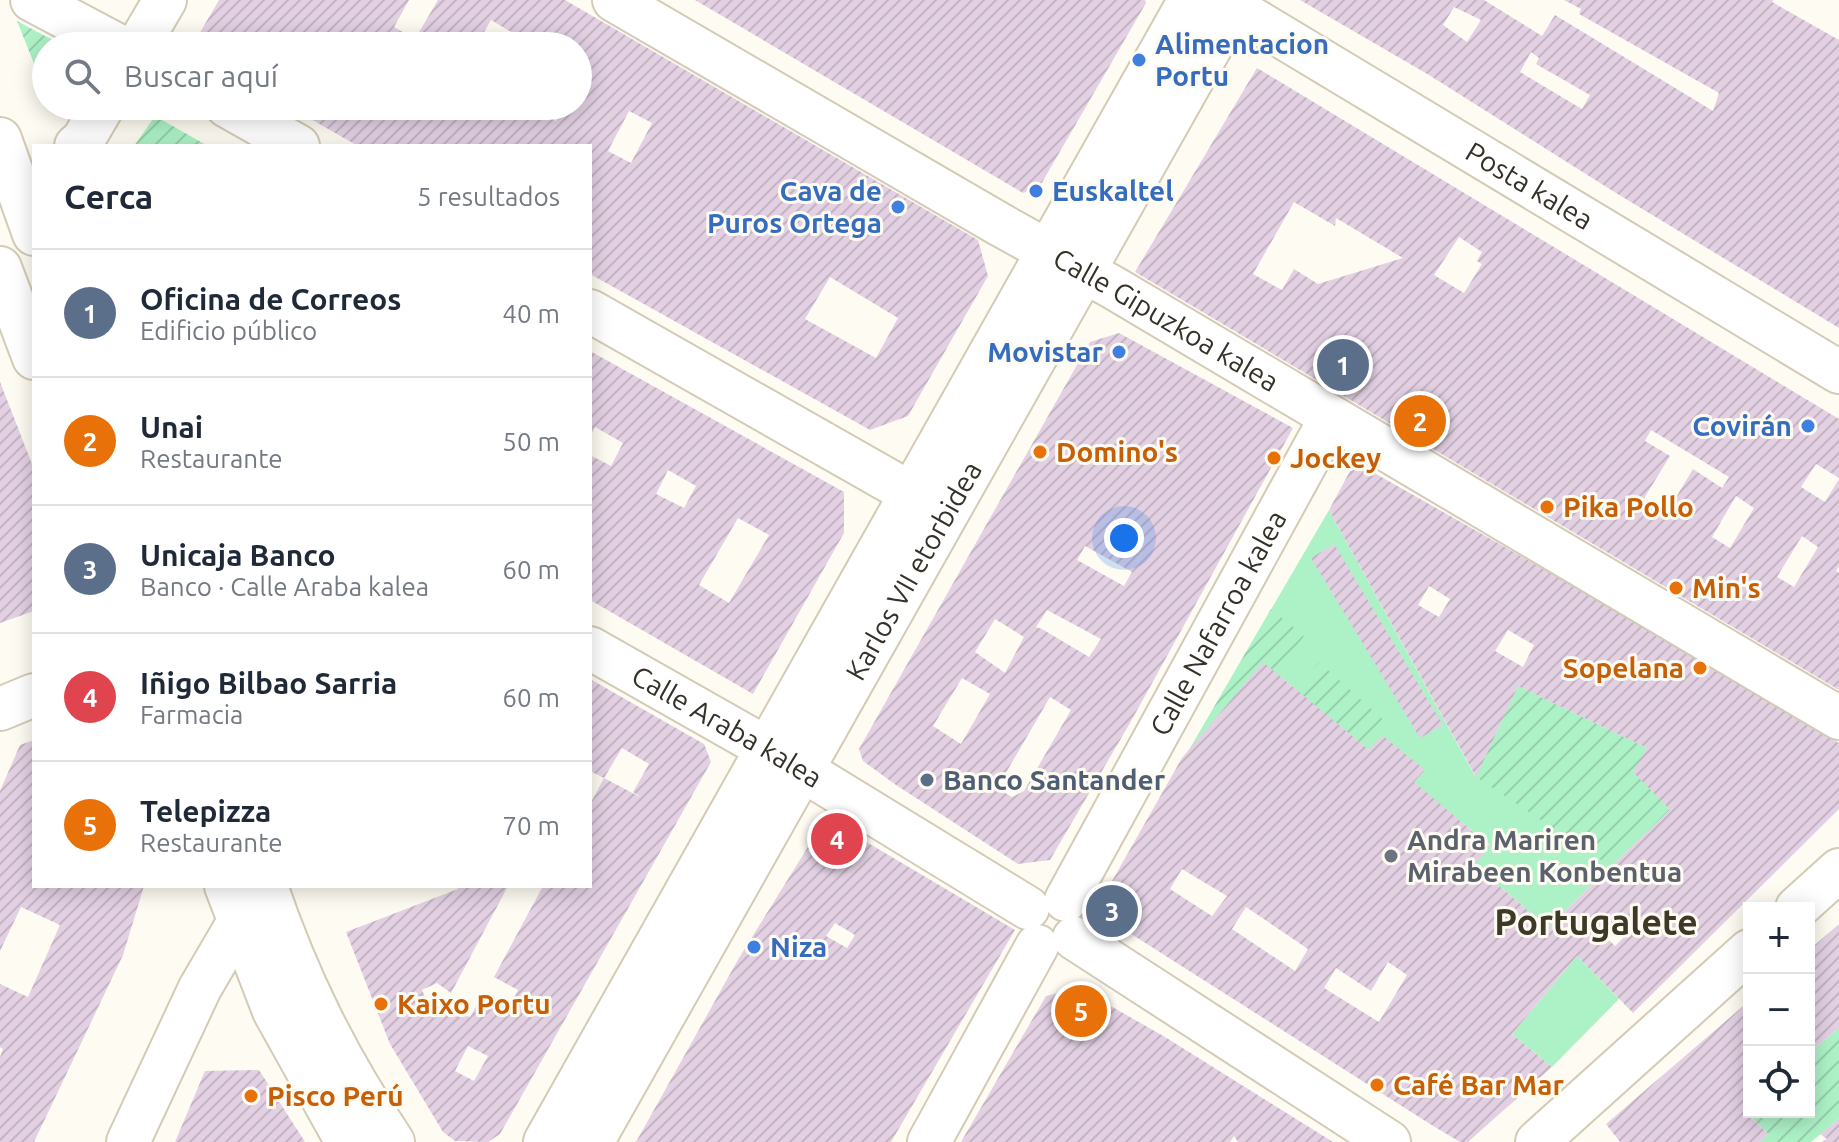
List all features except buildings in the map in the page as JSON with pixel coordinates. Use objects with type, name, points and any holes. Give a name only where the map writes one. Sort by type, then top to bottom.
[{"type":"street","points":[[32,0],[93,32]]},
{"type":"street","points":[[146,32],[165,0]]},
{"type":"street","name":"Calle Gipuzkoa kalea","points":[[614,0],[1127,296],[1839,718]]},
{"type":"street","name":"Karlos VII etorbidea","points":[[591,1142],[785,759],[912,494],[1066,262],[1220,2]]},
{"type":"street","name":"Posta kalea","points":[[1220,2],[1839,372]]},
{"type":"street","points":[[78,144],[95,120]]},
{"type":"street","points":[[252,120],[294,144]]},
{"type":"street","points":[[0,139],[32,228]]},
{"type":"street","name":"Karlos VII etorbidea","points":[[546,1142],[785,759],[931,539],[1066,262]]},
{"type":"street","points":[[0,268],[32,353]]},
{"type":"street","points":[[592,312],[912,494],[930,512],[931,539]]},
{"type":"street","name":"Calle Nafarroa kalea","points":[[929,1142],[1323,432]]},
{"type":"street","name":"Calle Araba kalea","points":[[592,649],[785,759],[1051,923],[1389,1142]]},
{"type":"street","points":[[0,709],[32,696]]},
{"type":"street","points":[[1804,902],[1839,870]]},
{"type":"street","points":[[128,1142],[200,988],[251,901]]},
{"type":"street","points":[[251,901],[274,1011],[347,1142]]},
{"type":"street","points":[[251,901],[354,1083],[393,1142]]},
{"type":"street","points":[[1537,1142],[1743,956]]},
{"type":"green space","points":[[17,21],[38,32],[32,32],[32,58]]},
{"type":"green space","points":[[152,120],[162,120],[204,144],[135,144]]},
{"type":"green space","points":[[1329,510],[1475,776],[1518,686],[1647,748],[1634,772],[1670,810],[1548,927],[1474,865],[1490,845],[1263,663],[1185,757]]},
{"type":"green space","points":[[1271,609],[1304,636],[1276,673],[1185,757]]},
{"type":"green space","points":[[1319,662],[1388,724],[1369,750],[1294,689]]},
{"type":"green space","points":[[1518,686],[1647,748],[1634,772],[1670,810],[1610,866],[1476,777]]},
{"type":"green space","points":[[1577,956],[1619,999],[1552,1067],[1512,1034]]},
{"type":"green space","points":[[1839,1028],[1839,1119],[1811,1142],[1759,1142],[1768,1134],[1752,1118],[1815,1118],[1815,1048]]},
{"type":"place","name":"Alimentacion Portu","points":[[1139,60]]},
{"type":"place","name":"Euskaltel","points":[[1036,191]]},
{"type":"place","name":"Cava de Puros Ortega","points":[[898,207]]},
{"type":"place","name":"Movistar","points":[[1119,352]]},
{"type":"place","name":"Oficina de Correos","points":[[1343,365]]},
{"type":"place","name":"Unai","points":[[1420,421]]},
{"type":"place","name":"Covirán","points":[[1808,426]]},
{"type":"place","name":"Domino's","points":[[1040,452]]},
{"type":"place","name":"Jockey","points":[[1274,458]]},
{"type":"place","name":"Pika Pollo","points":[[1547,507]]},
{"type":"place","name":"Min's","points":[[1676,588]]},
{"type":"place","name":"Sopelana","points":[[1700,668]]},
{"type":"place","name":"Banco Santander","points":[[927,780]]},
{"type":"place","name":"Iñigo Bilbao Sarria","points":[[837,839]]},
{"type":"place","name":"Andra Mariren Mirabeen Konbentua","points":[[1391,856]]},
{"type":"place","name":"Unicaja Banco","points":[[1112,911]]},
{"type":"place","name":"Niza","points":[[754,947]]},
{"type":"place","name":"Kaixo Portu","points":[[381,1004]]},
{"type":"place","name":"Telepizza","points":[[1081,1011]]},
{"type":"place","name":"Café Bar Mar","points":[[1377,1085]]},
{"type":"place","name":"Pisco Perú","points":[[251,1096]]},
{"type":"district","name":"Portugalete","points":[[1596,922]]}]
